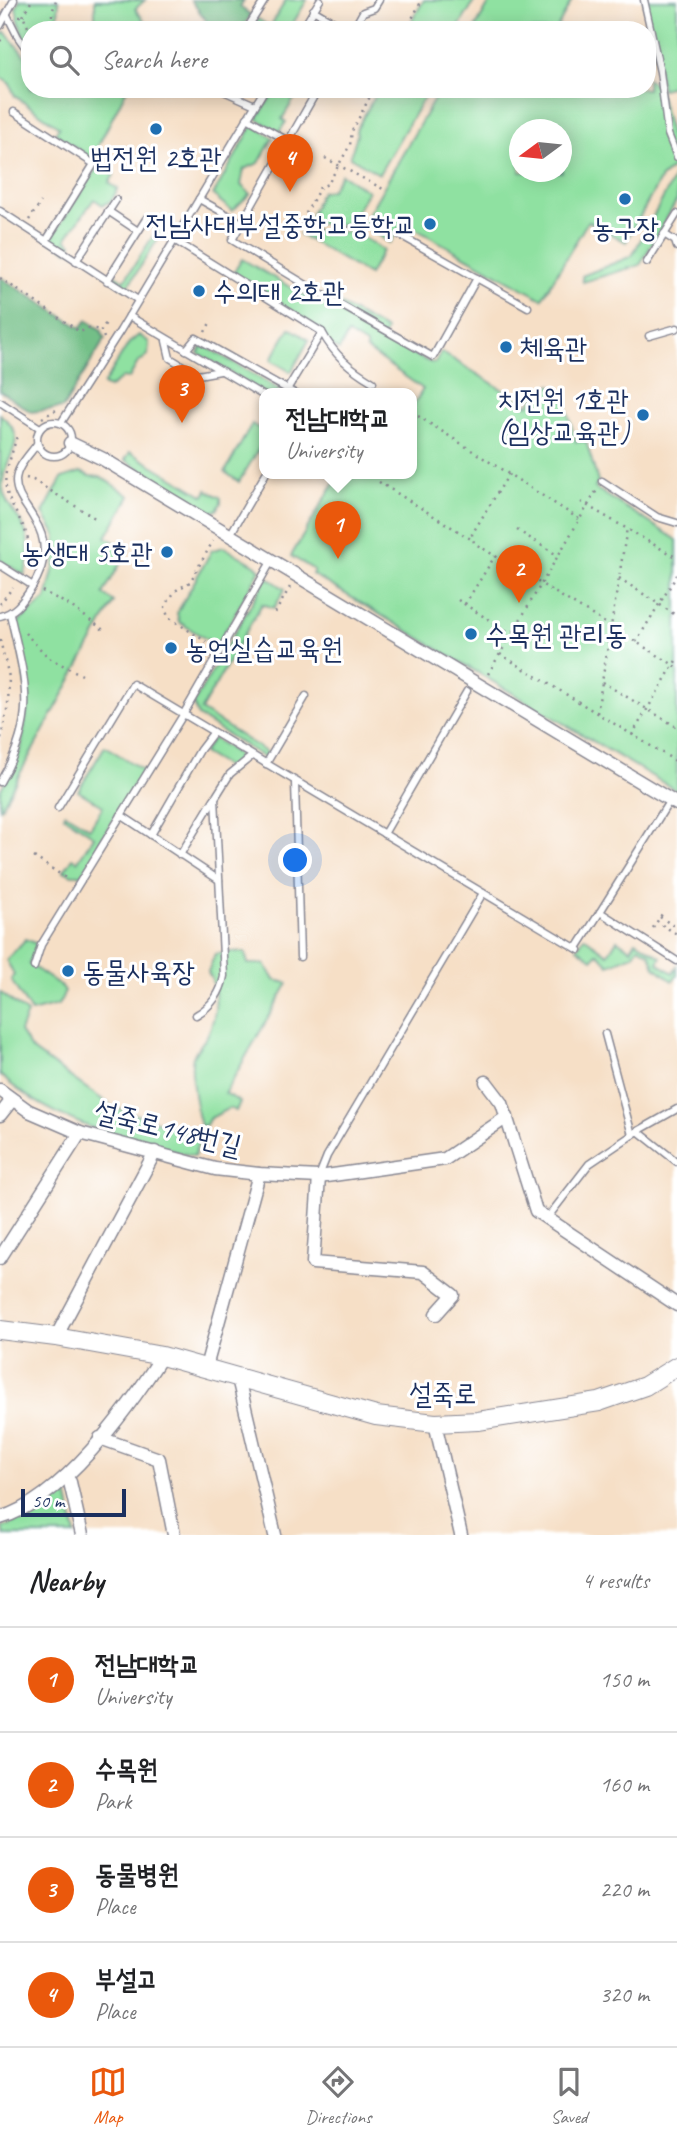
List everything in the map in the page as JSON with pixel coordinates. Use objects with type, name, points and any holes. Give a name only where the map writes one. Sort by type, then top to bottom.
[{"type":"main road","name":"설죽로","points":[[0,1330],[162,1356],[376,1416],[435,1423],[478,1421],[599,1402],[645,1386],[677,1366]]},
{"type":"street","points":[[70,443],[225,532],[674,802]]},
{"type":"street","points":[[486,1082],[498,1096],[507,1117],[536,1211],[677,1305]]},
{"type":"street","name":"설죽로148번길","points":[[0,1090],[29,1111],[80,1133],[215,1168],[259,1174],[319,1177],[445,1159],[507,1117]]},
{"type":"street","points":[[0,1115],[12,1100]]},
{"type":"street","points":[[0,1258],[80,1133]]},
{"type":"street","points":[[56,1337],[155,1152]]},
{"type":"street","points":[[206,1367],[259,1174]]},
{"type":"street","points":[[319,1177],[313,1262],[423,1272],[453,1295],[436,1314]]},
{"type":"street","points":[[0,1518],[27,1507],[65,1478],[142,1387],[162,1356]]},
{"type":"street","points":[[239,1378],[275,1535]]},
{"type":"street","points":[[435,1423],[461,1535]]},
{"type":"street","points":[[100,1438],[159,1459],[174,1535]]},
{"type":"street","points":[[65,1478],[70,1482],[82,1535]]},
{"type":"lane","points":[[0,26],[14,0]]},
{"type":"lane","points":[[251,21],[265,0]]},
{"type":"lane","points":[[307,21],[320,0]]},
{"type":"lane","points":[[358,21],[363,12],[374,8],[379,0]]},
{"type":"lane","points":[[645,0],[649,21]]},
{"type":"lane","points":[[313,10],[331,21]]},
{"type":"lane","points":[[7,15],[21,41]]},
{"type":"lane","points":[[656,53],[668,134],[677,157]]},
{"type":"lane","points":[[238,98],[255,105]]},
{"type":"lane","points":[[61,423],[259,98]]},
{"type":"lane","points":[[313,98],[232,240],[433,357],[477,278]]},
{"type":"lane","points":[[14,112],[94,164],[46,241]]},
{"type":"lane","points":[[247,118],[288,141]]},
{"type":"lane","points":[[199,199],[242,223]]},
{"type":"lane","points":[[76,261],[116,200]]},
{"type":"lane","points":[[0,211],[138,300]]},
{"type":"lane","points":[[108,211],[138,231]]},
{"type":"lane","points":[[647,262],[677,214]]},
{"type":"lane","points":[[107,281],[146,219]]},
{"type":"lane","points":[[664,234],[675,241],[677,247]]},
{"type":"lane","points":[[400,235],[528,307]]},
{"type":"lane","points":[[174,240],[322,332],[331,350],[345,360],[351,369],[373,382]]},
{"type":"lane","points":[[128,316],[259,393]]},
{"type":"lane","points":[[649,336],[677,328]]},
{"type":"lane","points":[[290,388],[322,332]]},
{"type":"lane","points":[[186,350],[196,338],[283,388]]},
{"type":"lane","points":[[166,339],[170,358],[198,375],[221,370]]},
{"type":"lane","points":[[0,402],[40,428]]},
{"type":"lane","points":[[50,422],[61,423],[68,430],[70,443],[63,453],[53,456],[43,453],[37,444],[40,428],[50,422]]},
{"type":"lane","points":[[0,616],[10,614],[20,605],[38,578],[45,557],[42,536],[35,519],[19,496],[15,483],[16,472],[37,444]]},
{"type":"lane","points":[[225,532],[262,479]]},
{"type":"lane","points":[[602,481],[657,517],[677,523]]},
{"type":"lane","points":[[34,967],[41,945],[183,715],[272,560]]},
{"type":"lane","points":[[0,565],[33,586]]},
{"type":"lane","points":[[0,782],[17,752],[25,716],[25,685],[10,614]]},
{"type":"lane","points":[[58,808],[133,684],[578,949],[674,802]]},
{"type":"lane","points":[[384,834],[467,691]]},
{"type":"lane","points":[[266,764],[306,696]]},
{"type":"lane","points":[[151,835],[200,750],[213,733]]},
{"type":"lane","points":[[180,855],[230,774],[252,756]]},
{"type":"lane","points":[[295,782],[300,957]]},
{"type":"lane","points":[[196,1015],[208,1009],[222,987],[224,976],[215,798]]},
{"type":"lane","points":[[121,815],[219,880]]},
{"type":"lane","points":[[319,1177],[327,1156],[483,893]]},
{"type":"lane","points":[[600,912],[677,961]]},
{"type":"lane","points":[[605,1034],[635,1133],[677,1161]]},
{"type":"lane","points":[[548,1217],[589,1164],[635,1133],[677,1110]]},
{"type":"path","points":[[23,16],[32,0]]},
{"type":"path","points":[[52,21],[56,0]]},
{"type":"path","points":[[411,21],[422,0]]},
{"type":"path","points":[[296,232],[320,187],[328,184],[350,145],[352,131],[369,98]]},
{"type":"path","points":[[325,158],[383,189]]},
{"type":"path","points":[[300,225],[329,230],[362,225]]},
{"type":"path","points":[[0,278],[80,332],[89,328],[101,330]]},
{"type":"path","points":[[418,416],[579,519]]},
{"type":"path","points":[[0,604],[27,568],[28,538],[22,523],[11,509],[3,488],[17,436]]},
{"type":"path","points":[[474,541],[472,534],[509,474]]},
{"type":"path","points":[[33,480],[98,520]]},
{"type":"path","points":[[481,686],[602,481]]},
{"type":"path","points":[[379,482],[675,666]]},
{"type":"path","points":[[581,502],[677,558]]},
{"type":"path","points":[[597,713],[627,528]]},
{"type":"path","points":[[517,530],[557,555]]},
{"type":"path","points":[[220,651],[168,617],[165,607],[175,591],[190,582],[225,532]]},
{"type":"path","points":[[465,605],[495,556]]},
{"type":"path","points":[[275,613],[297,575]]},
{"type":"path","points":[[636,642],[677,575]]},
{"type":"path","points":[[619,578],[677,616]]},
{"type":"path","points":[[33,586],[69,605],[105,631]]},
{"type":"path","points":[[458,600],[511,634]]},
{"type":"path","points":[[10,614],[49,658],[82,675]]},
{"type":"path","points":[[0,640],[9,677],[8,705],[0,743]]},
{"type":"path","points":[[500,654],[677,762]]},
{"type":"path","points":[[632,735],[677,659]]},
{"type":"path","points":[[602,682],[677,727]]},
{"type":"path","points":[[34,857],[78,886]]},
{"type":"path","points":[[653,928],[661,915],[677,928]]},
{"type":"path","points":[[662,925],[677,934]]},
{"type":"green space","points":[[20,0],[59,0],[58,21],[21,21],[21,29],[16,8]]},
{"type":"green space","points":[[95,0],[145,0],[135,9],[145,21],[95,21]]},
{"type":"green space","points":[[191,0],[244,0],[240,7],[251,15],[247,21],[206,21]]},
{"type":"green space","points":[[286,0],[307,0],[294,21],[274,21]]},
{"type":"green space","points":[[424,0],[475,0],[462,21],[411,21]]},
{"type":"green space","points":[[491,0],[572,0],[561,21],[479,21]]},
{"type":"green space","points":[[644,0],[677,0],[677,85],[662,89],[656,59],[656,21],[648,21]]},
{"type":"green space","points":[[5,32],[21,51],[21,98],[122,98],[96,150],[102,154],[96,162],[55,133],[59,127],[15,96],[10,84],[0,77],[0,36]]},
{"type":"green space","points":[[657,85],[672,140],[677,147],[677,164],[661,178],[626,242],[588,221],[542,299],[403,222],[390,243],[362,225],[435,98],[656,98]]},
{"type":"green space","points":[[270,98],[295,98],[282,119],[286,122],[279,132],[257,119]]},
{"type":"green space","points":[[374,98],[424,98],[379,174],[350,157],[356,130]]},
{"type":"green space","points":[[253,125],[273,138],[259,163],[244,169],[241,185],[250,194],[232,211],[213,195]]},
{"type":"green space","points":[[98,166],[114,175],[109,183],[118,189],[111,201],[103,205],[94,199],[66,239],[72,244],[68,251],[50,240]]},
{"type":"green space","points":[[677,172],[677,200],[640,265],[583,282],[582,276],[632,256]]},
{"type":"green space","points":[[341,174],[368,191],[349,224],[308,222],[321,192],[331,190]]},
{"type":"green space","points":[[163,223],[164,229],[127,288],[124,288],[112,279],[115,275],[124,281],[157,230],[148,224]]},
{"type":"green space","points":[[310,228],[322,234],[353,231],[383,250],[369,275],[299,234]]},
{"type":"green space","points":[[242,259],[319,304],[323,295],[386,330],[383,339],[429,362],[435,363],[441,352],[528,405],[542,389],[551,385],[563,394],[576,442],[586,441],[598,482],[595,488],[677,540],[677,791],[312,574],[314,570],[291,556],[336,479],[417,479],[417,399],[423,389],[348,334],[339,350],[328,344],[322,332],[232,275]]},
{"type":"green space","points":[[0,277],[81,328],[87,320],[101,330],[105,339],[63,408],[31,412],[0,391]]},
{"type":"green space","points":[[290,328],[309,340],[291,372],[271,360]]},
{"type":"green space","points":[[139,335],[149,342],[148,355],[137,364],[129,378],[122,378],[109,388],[103,385],[129,343]]},
{"type":"green space","points":[[203,345],[277,388],[259,390],[198,353]]},
{"type":"green space","points":[[0,414],[15,433],[16,441],[4,476],[3,488],[7,502],[21,522],[28,541],[24,575],[0,560]]},
{"type":"green space","points":[[252,424],[259,429],[259,448],[239,482],[225,472]]},
{"type":"green space","points":[[130,452],[204,496],[207,490],[221,498],[217,510],[212,512],[125,460]]},
{"type":"green space","points":[[81,472],[101,477],[130,496],[106,537],[128,550],[103,594],[114,602],[0,810],[0,791],[21,750],[29,698],[15,625],[46,599],[54,567],[56,536],[43,513],[62,478]]},
{"type":"green space","points":[[224,547],[260,570],[218,644],[214,644],[179,622],[177,613],[212,550]]},
{"type":"green space","points":[[267,577],[285,589],[274,608],[262,604],[201,710],[269,754],[266,759],[198,716],[193,704]]},
{"type":"green space","points":[[213,738],[237,754],[239,760],[230,769],[203,753]]},
{"type":"green space","points":[[105,746],[144,771],[99,843],[98,853],[81,875],[72,875],[64,871],[73,858],[78,861],[94,836],[64,816],[65,813],[90,828],[103,806],[78,791]]},
{"type":"green space","points":[[584,937],[608,954],[617,940],[631,949],[636,941],[661,957],[658,963],[673,973],[677,967],[677,976],[672,981],[655,967],[650,954],[639,947],[633,955],[609,965],[598,953],[592,959],[577,948]]},
{"type":"green space","points":[[26,939],[37,944],[29,964],[61,986],[65,992],[58,1005],[31,1012],[11,980],[14,974],[6,960]]},
{"type":"green space","points":[[245,952],[248,964],[265,964],[274,980],[288,983],[225,1093],[240,1102],[236,1111],[229,1108],[201,1126],[193,1086],[193,1058],[208,1034],[215,1011],[214,987],[208,972],[215,954]]},
{"type":"green space","points":[[0,992],[27,1013],[20,1032],[31,1049],[113,1107],[178,1128],[199,1140],[194,1156],[91,1128],[43,1105],[0,1075]]},
{"type":"green space","points":[[66,1489],[76,1535],[4,1535],[2,1528],[20,1520]]},
{"type":"place","name":"법전원 2호관","points":[[156,129]]},
{"type":"place","name":"부설고","points":[[290,192]]},
{"type":"place","name":"농구장","points":[[625,199]]},
{"type":"place","name":"전남사대부설중학고등학교","points":[[430,224]]},
{"type":"place","name":"수의대 2호관","points":[[199,291]]},
{"type":"place","name":"체육관","points":[[506,347]]},
{"type":"place","name":"치전원 1호관 (임상교육관)","points":[[643,415]]},
{"type":"place","name":"동물병원","points":[[182,423]]},
{"type":"place","name":"농생대 5호관","points":[[167,552]]},
{"type":"place","name":"전남대학교","points":[[338,559]]},
{"type":"place","name":"수목원","points":[[519,603]]},
{"type":"place","name":"수목원 관리동","points":[[471,634]]},
{"type":"place","name":"농업실습교육원","points":[[171,648]]},
{"type":"place","name":"동물사육장","points":[[68,971]]}]
